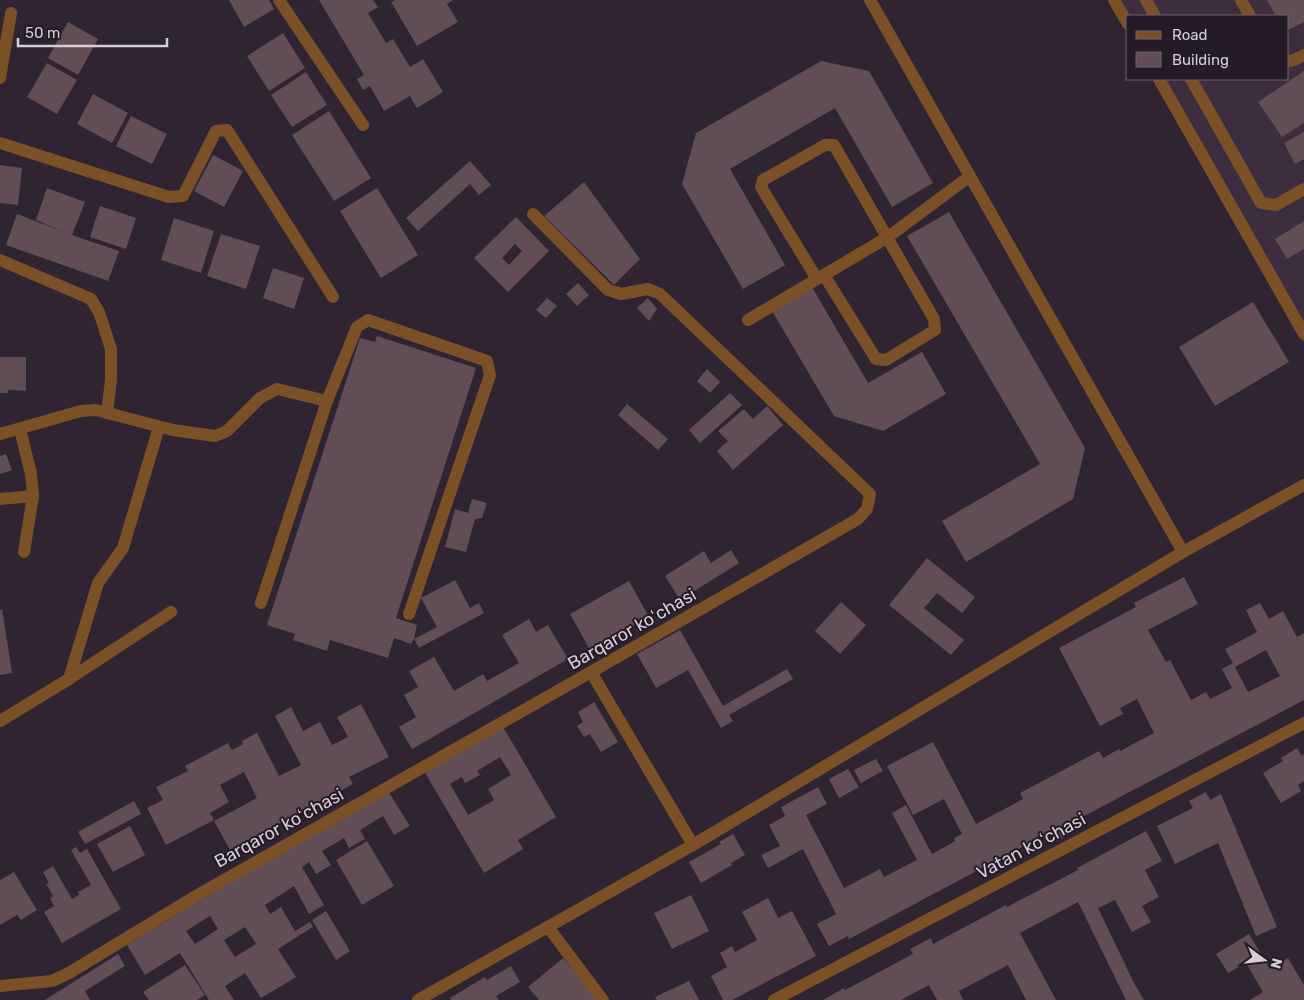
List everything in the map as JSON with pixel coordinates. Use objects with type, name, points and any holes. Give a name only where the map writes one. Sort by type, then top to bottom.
[{"type":"street","points":[[279,0],[363,125]]},
{"type":"street","points":[[870,0],[1183,552]]},
{"type":"street","points":[[1114,0],[1126,21]]},
{"type":"street","points":[[1146,0],[1154,15]]},
{"type":"street","points":[[1241,0],[1249,15]]},
{"type":"street","points":[[0,78],[10,13]]},
{"type":"street","points":[[1289,61],[1304,54]]},
{"type":"street","points":[[1160,80],[1304,334]]},
{"type":"street","points":[[1192,80],[1261,203],[1276,205],[1304,189]]},
{"type":"street","points":[[0,143],[169,197],[183,196],[216,131],[227,130],[333,297]]},
{"type":"street","points":[[825,145],[834,145],[888,237],[934,319],[936,330],[886,360],[876,359],[761,187],[763,180],[825,145]]},
{"type":"street","points":[[748,320],[888,237],[970,176]]},
{"type":"street","name":"Barqaror koʻchasi","points":[[0,986],[52,980],[69,973],[196,896],[858,519],[867,509],[870,494],[660,294],[648,288],[621,294],[608,290],[533,214]]},
{"type":"street","points":[[0,260],[91,299],[99,312],[111,349],[111,380],[107,413]]},
{"type":"street","points":[[261,603],[327,401],[357,327],[368,320],[487,361],[490,375],[409,614]]},
{"type":"street","points":[[0,434],[81,411],[96,410],[173,430],[215,436],[227,431],[260,398],[277,389],[327,401]]},
{"type":"street","points":[[69,679],[98,583],[124,548],[160,427]]},
{"type":"street","points":[[20,428],[31,474],[33,496],[24,552]]},
{"type":"street","points":[[418,1000],[693,845],[1183,552],[1304,485]]},
{"type":"street","points":[[0,499],[33,496]]},
{"type":"street","points":[[0,721],[172,612]]},
{"type":"street","points":[[591,672],[693,845]]},
{"type":"street","name":"Vatan koʻchasi","points":[[774,1000],[1304,723]]},
{"type":"street","points":[[548,927],[603,1000]]},
{"type":"shaded area","points":[[1114,0],[1304,0],[1304,344],[1159,80],[1289,80],[1289,15],[1127,15]]},
{"type":"building","points":[[229,0],[269,0],[274,9],[244,27]]},
{"type":"building","points":[[319,0],[373,0],[378,7],[368,13],[386,43],[393,39],[410,67],[423,59],[443,92],[417,108],[410,96],[384,111],[370,86],[363,90],[357,79],[364,75]]},
{"type":"building","points":[[395,0],[453,0],[447,4],[458,22],[417,46],[391,2]]},
{"type":"building","points":[[1267,0],[1304,0],[1304,22],[1289,30],[1289,15],[1275,15]]},
{"type":"building","points":[[68,22],[98,39],[78,75],[48,58]]},
{"type":"building","points":[[283,33],[305,68],[269,91],[247,56]]},
{"type":"building","points":[[821,61],[869,71],[933,183],[892,207],[835,108],[730,169],[785,265],[743,289],[682,184],[696,133]]},
{"type":"building","points":[[47,63],[77,80],[57,114],[27,97]]},
{"type":"building","points":[[1304,71],[1304,123],[1282,137],[1258,102]]},
{"type":"building","points":[[306,72],[327,105],[292,127],[271,95]]},
{"type":"building","points":[[93,94],[128,113],[112,143],[77,124]]},
{"type":"building","points":[[329,111],[371,178],[334,201],[292,135]]},
{"type":"building","points":[[131,116],[167,134],[152,164],[116,146]]},
{"type":"building","points":[[1304,132],[1304,159],[1295,164],[1284,143]]},
{"type":"building","points":[[213,155],[243,171],[224,207],[194,191]]},
{"type":"building","points":[[470,161],[491,185],[479,195],[470,184],[418,231],[406,218]]},
{"type":"building","points":[[0,165],[22,168],[18,205],[0,203]]},
{"type":"building","points":[[584,182],[640,259],[614,285],[544,216]]},
{"type":"building","points":[[47,188],[85,202],[72,235],[119,251],[108,281],[6,245],[17,214],[64,232],[36,220]]},
{"type":"building","points":[[377,188],[418,255],[381,278],[340,211]]},
{"type":"building","points":[[100,206],[136,218],[126,249],[90,237]]},
{"type":"building","points":[[949,212],[1085,448],[1073,499],[966,562],[942,521],[1040,464],[907,236]]},
{"type":"building","points":[[516,217],[549,251],[508,292],[474,258]],"holes":[[[515,244],[522,251],[509,265],[502,258]]]},
{"type":"building","points":[[174,218],[214,231],[201,273],[161,260]]},
{"type":"building","points":[[1304,221],[1304,249],[1287,259],[1275,239]]},
{"type":"building","points":[[221,234],[260,246],[246,289],[207,276]]},
{"type":"building","points":[[273,268],[304,278],[294,309],[263,298]]},
{"type":"building","points":[[578,283],[589,295],[577,306],[566,294]]},
{"type":"building","points":[[812,287],[868,383],[922,352],[946,394],[883,431],[834,416],[772,311]]},
{"type":"building","points":[[547,298],[557,306],[546,318],[536,310]]},
{"type":"building","points":[[648,298],[657,309],[649,321],[637,308]]},
{"type":"building","points":[[1253,302],[1289,362],[1215,406],[1179,347]]},
{"type":"building","points":[[377,336],[476,368],[396,618],[417,625],[414,639],[411,644],[394,638],[388,658],[330,640],[327,651],[293,640],[295,634],[267,625],[360,338],[375,342]]},
{"type":"building","points":[[0,357],[26,357],[26,391],[8,390],[8,393],[0,393]]},
{"type":"building","points":[[707,369],[720,382],[710,393],[697,381]]},
{"type":"building","points":[[730,393],[742,405],[700,443],[689,430]]},
{"type":"building","points":[[627,404],[668,439],[658,450],[618,415]]},
{"type":"building","points":[[767,406],[783,425],[733,470],[717,451],[728,441],[718,431],[744,409],[753,419]]},
{"type":"building","points":[[6,454],[12,470],[0,474],[0,456]]},
{"type":"building","points":[[472,499],[487,503],[482,518],[475,519],[466,552],[445,547],[455,509],[468,513]]},
{"type":"building","points":[[731,550],[739,563],[680,600],[665,576],[704,551],[711,563]]},
{"type":"building","points":[[927,558],[975,597],[962,613],[937,593],[924,608],[964,640],[951,655],[889,605]]},
{"type":"building","points":[[1184,577],[1198,604],[1148,630],[1166,662],[1170,660],[1191,700],[1206,692],[1210,699],[1232,688],[1222,669],[1233,663],[1225,649],[1257,632],[1246,610],[1260,603],[1269,619],[1283,611],[1297,637],[1304,633],[1304,700],[1071,823],[1075,831],[1057,841],[1052,831],[849,939],[848,936],[829,946],[817,924],[836,914],[803,849],[768,868],[761,855],[780,846],[769,825],[785,816],[781,807],[818,787],[827,804],[806,815],[844,888],[880,869],[884,877],[917,860],[892,813],[906,805],[932,854],[955,841],[954,838],[962,834],[944,799],[913,815],[887,766],[933,742],[976,824],[1023,799],[1020,793],[1099,751],[1103,758],[1154,733],[1137,699],[1120,708],[1123,714],[1100,726],[1059,648],[1136,607],[1134,603]],"holes":[[[1266,650],[1280,676],[1248,692],[1235,667]]]},
{"type":"building","points":[[455,580],[470,608],[479,603],[484,613],[419,648],[414,639],[437,627],[421,598]]},
{"type":"building","points":[[629,581],[649,617],[590,650],[570,614]]},
{"type":"building","points":[[841,602],[866,625],[840,654],[815,631]]},
{"type":"building","points":[[2,609],[12,673],[0,675],[0,610]]},
{"type":"building","points":[[529,619],[536,632],[548,625],[568,659],[412,749],[399,727],[416,717],[404,695],[418,687],[409,671],[434,657],[454,691],[483,674],[487,681],[519,663],[502,635]]},
{"type":"building","points":[[680,630],[723,706],[787,669],[793,679],[729,715],[733,721],[721,728],[688,670],[656,688],[637,654]]},
{"type":"building","points":[[594,702],[618,742],[601,752],[590,734],[584,737],[577,726],[583,722],[578,712]]},
{"type":"building","points":[[361,704],[389,757],[349,777],[353,784],[230,850],[214,821],[257,798],[244,772],[220,785],[229,802],[210,813],[214,820],[166,845],[147,808],[163,800],[156,787],[188,771],[185,766],[228,743],[232,750],[243,744],[242,741],[257,733],[279,776],[301,765],[275,716],[291,707],[303,731],[320,722],[332,745],[348,737],[337,717]]},
{"type":"building","points":[[502,725],[556,817],[518,840],[523,849],[484,873],[424,771]],"holes":[[[500,757],[511,775],[488,789],[494,800],[468,815],[450,784],[462,777],[465,783],[480,775],[477,771]]]},
{"type":"building","points":[[1297,748],[1302,756],[1304,754],[1304,781],[1298,785],[1301,791],[1281,803],[1263,773],[1283,761],[1281,758]]},
{"type":"building","points":[[876,759],[883,771],[861,783],[854,770]]},
{"type":"building","points":[[848,769],[859,787],[839,798],[829,779]]},
{"type":"building","points":[[386,788],[410,826],[394,835],[383,816],[360,830],[365,839],[349,848],[344,838],[322,851],[331,865],[316,874],[309,862],[302,867],[324,905],[309,914],[294,886],[265,905],[270,914],[281,907],[295,931],[310,922],[313,927],[278,949],[296,977],[261,998],[245,973],[225,986],[234,1000],[209,1000],[180,953],[145,975],[127,945]],"holes":[[[210,916],[218,929],[195,944],[186,931]],[[245,927],[256,944],[235,957],[224,940]]]},
{"type":"building","points":[[1206,792],[1210,800],[1221,794],[1277,927],[1256,936],[1218,843],[1175,864],[1157,826],[1193,808],[1189,801]]},
{"type":"building","points":[[134,801],[141,814],[85,844],[78,832]]},
{"type":"building","points":[[130,826],[145,855],[113,872],[97,844]]},
{"type":"building","points":[[1146,831],[1162,861],[1145,870],[1159,897],[1142,906],[1151,922],[1132,932],[1115,900],[1098,908],[1144,1000],[1126,1000],[1078,902],[1020,933],[1056,1000],[1026,1000],[1008,965],[959,991],[963,1000],[937,1000],[929,985],[901,1000],[823,1000],[913,954],[910,949],[931,938],[933,944],[1006,905],[1007,907],[1078,870],[1077,868]]},
{"type":"building","points":[[733,834],[745,855],[701,883],[689,862],[721,844],[719,842]]},
{"type":"building","points":[[367,841],[394,886],[362,905],[336,860]]},
{"type":"building","points":[[76,847],[80,853],[87,849],[121,909],[62,943],[44,912],[54,906],[50,898],[53,896],[46,884],[49,883],[43,872],[53,866],[72,899],[79,895],[78,892],[91,885],[71,850]]},
{"type":"building","points":[[14,872],[37,910],[21,920],[17,915],[0,925],[0,880]]},
{"type":"building","points":[[691,895],[709,931],[672,949],[654,913]]},
{"type":"building","points":[[768,898],[778,918],[792,911],[816,956],[732,1000],[723,1000],[711,976],[727,967],[720,953],[732,946],[735,952],[757,940],[742,912]]},
{"type":"building","points":[[326,911],[350,951],[336,960],[312,920]]},
{"type":"building","points":[[1249,934],[1270,969],[1288,958],[1304,985],[1304,1000],[1250,1000],[1263,992],[1246,963],[1228,973],[1216,954]]},
{"type":"building","points":[[118,954],[125,966],[85,991],[90,1000],[45,1000]]},
{"type":"building","points":[[563,958],[598,1000],[539,1000],[528,987]]},
{"type":"building","points":[[185,965],[205,995],[197,1000],[149,1000],[143,992]]},
{"type":"building","points":[[511,966],[520,982],[496,996],[499,1000],[451,1000],[450,998],[485,977],[487,980]]},
{"type":"building","points":[[689,981],[699,1000],[657,1000],[655,997]]}]
